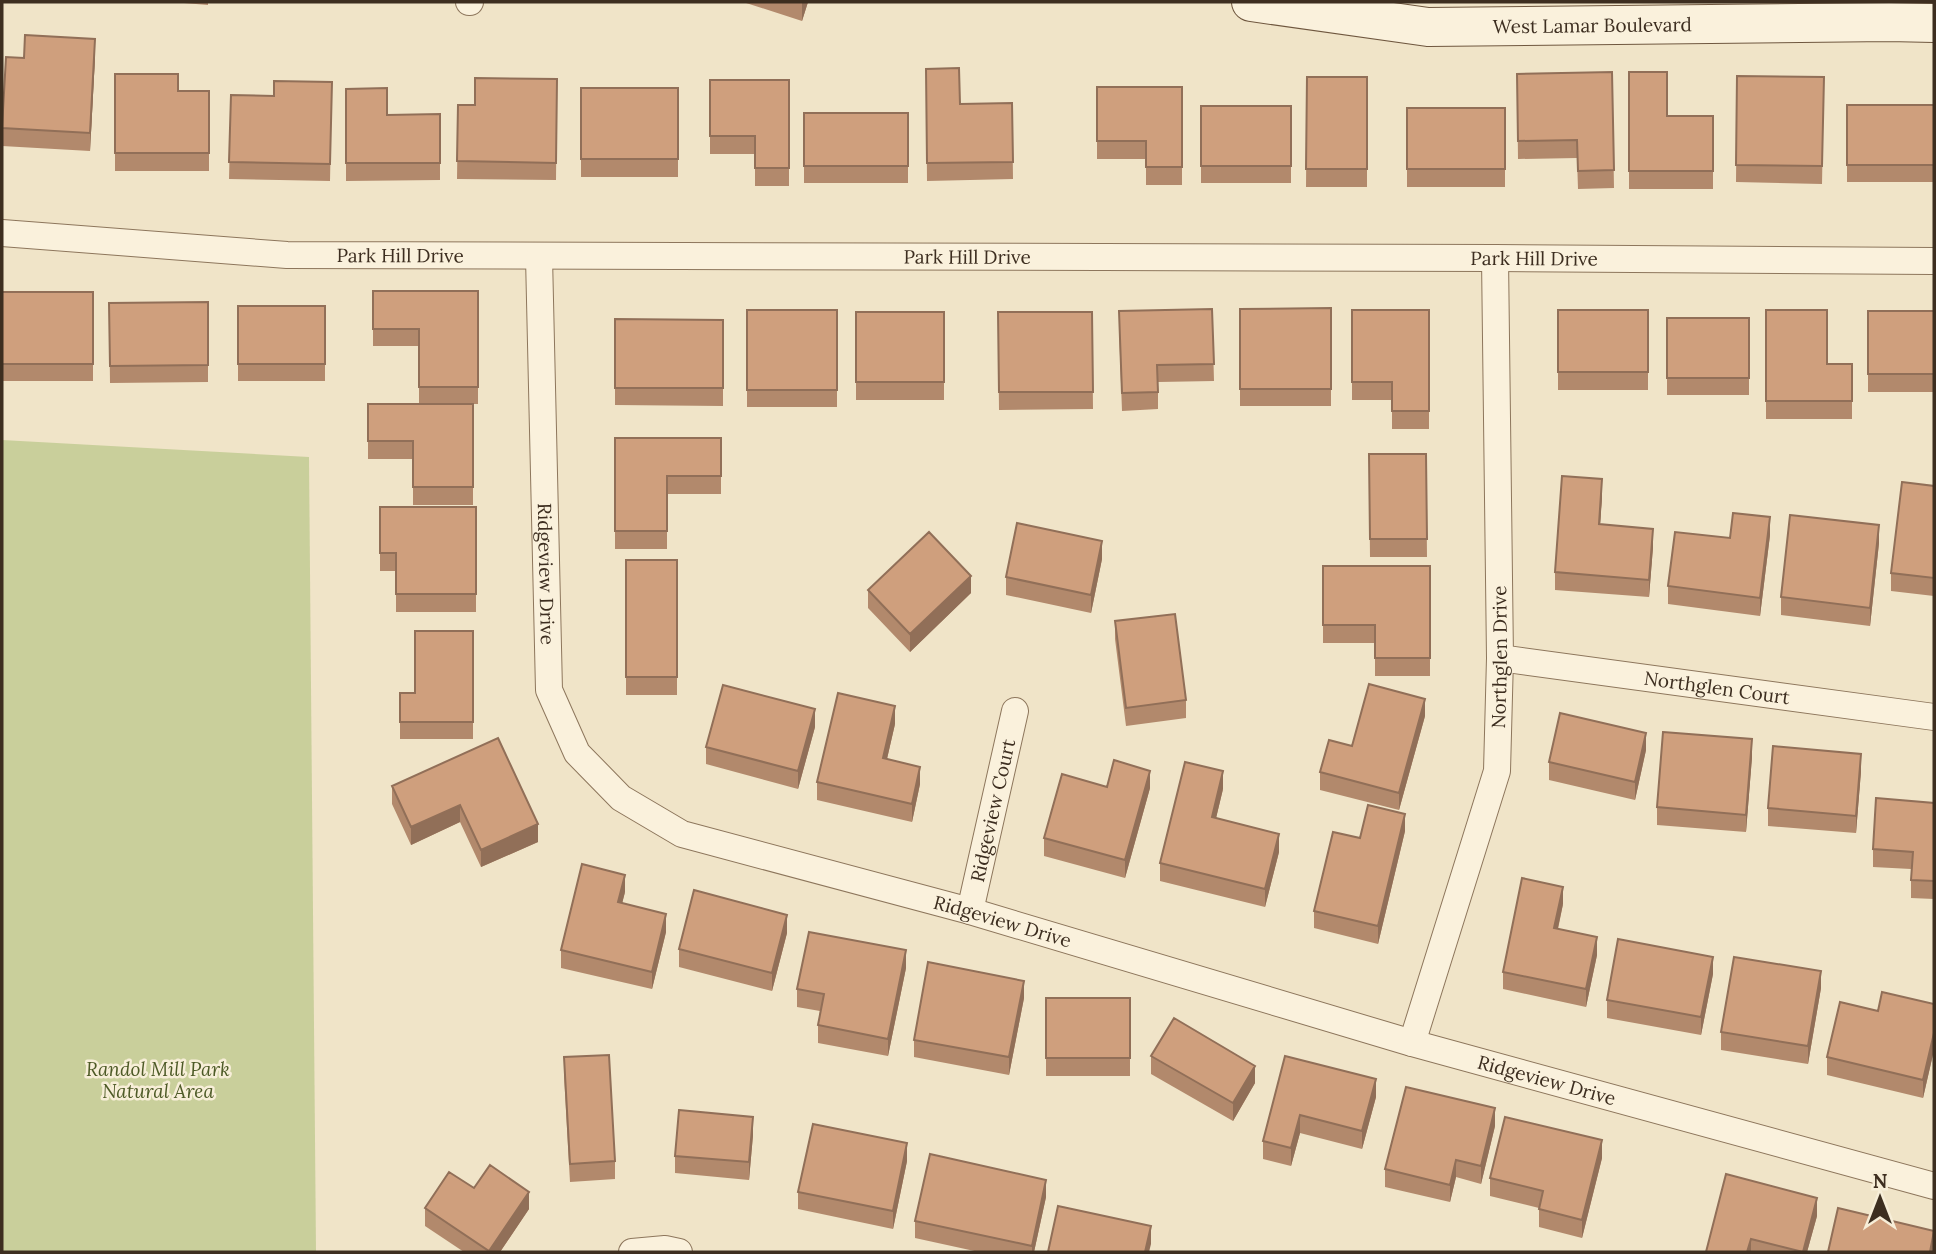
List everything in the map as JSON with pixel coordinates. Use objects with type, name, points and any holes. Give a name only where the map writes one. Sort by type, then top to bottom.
[{"type":"main road","name":"West Lamar Boulevard","points":[[1251,2],[1428,27],[1934,23]]},
{"type":"street","name":"Park Hill Drive","points":[[2,233],[287,256],[1934,261]]},
{"type":"street","name":"Ridgeview Drive","points":[[539,257],[548,690],[577,753],[621,798],[682,834],[970,911],[1412,1043],[1934,1186]]},
{"type":"street","name":"Northglen Drive","points":[[1412,1043],[1497,771],[1500,658],[1495,258]]},
{"type":"street","name":"Northglen Court","points":[[1500,658],[1934,717]]},
{"type":"street","name":"Ridgeview Court","points":[[970,911],[1015,711]]},
{"type":"street","points":[[632,1252],[678,1252]]},
{"type":"green space","name":"Randol Mill Park Natural Area","points":[[2,440],[309,457],[316,1252],[2,1252]]},
{"type":"building","points":[[25,35],[95,39],[90,133],[2,128],[6,57],[24,58]]},
{"type":"building","points":[[959,68],[960,104],[1012,103],[1013,162],[927,163],[926,69]]},
{"type":"building","points":[[1612,72],[1614,170],[1578,171],[1577,140],[1518,141],[1517,74]]},
{"type":"building","points":[[1629,72],[1667,72],[1667,116],[1713,116],[1713,171],[1629,171]]},
{"type":"building","points":[[115,74],[178,74],[178,91],[209,91],[209,153],[115,153]]},
{"type":"building","points":[[1737,76],[1824,77],[1822,166],[1736,165]]},
{"type":"building","points":[[1307,77],[1367,77],[1367,169],[1306,169]]},
{"type":"building","points":[[475,78],[557,79],[556,163],[457,161],[458,105],[475,105]]},
{"type":"building","points":[[710,80],[789,80],[789,168],[755,168],[755,136],[710,136]]},
{"type":"building","points":[[274,81],[332,82],[330,164],[229,162],[231,95],[274,96]]},
{"type":"building","points":[[1097,87],[1182,87],[1182,167],[1146,167],[1146,141],[1097,141]]},
{"type":"building","points":[[387,88],[387,115],[440,114],[440,163],[346,163],[346,89]]},
{"type":"building","points":[[581,88],[678,88],[678,159],[581,159]]},
{"type":"building","points":[[1847,105],[1934,105],[1934,165],[1847,165]]},
{"type":"building","points":[[1201,106],[1291,106],[1291,166],[1201,166]]},
{"type":"building","points":[[1407,108],[1505,108],[1505,169],[1407,169]]},
{"type":"building","points":[[804,113],[908,113],[908,166],[804,166]]},
{"type":"building","points":[[373,291],[478,291],[478,387],[419,387],[419,329],[373,329]]},
{"type":"building","points":[[2,292],[93,292],[93,364],[2,364]]},
{"type":"building","points":[[208,302],[208,365],[110,366],[109,303]]},
{"type":"building","points":[[238,306],[325,306],[325,364],[238,364]]},
{"type":"building","points":[[1331,308],[1331,389],[1240,389],[1240,309]]},
{"type":"building","points":[[1212,309],[1214,364],[1157,365],[1158,392],[1122,393],[1119,311]]},
{"type":"building","points":[[747,310],[837,310],[837,390],[747,390]]},
{"type":"building","points":[[1352,310],[1429,310],[1429,411],[1392,411],[1392,382],[1352,382]]},
{"type":"building","points":[[1558,310],[1648,310],[1648,372],[1558,372]]},
{"type":"building","points":[[1766,310],[1827,310],[1827,364],[1852,364],[1852,401],[1766,401]]},
{"type":"building","points":[[1868,311],[1934,311],[1934,374],[1868,374]]},
{"type":"building","points":[[856,312],[944,312],[944,382],[856,382]]},
{"type":"building","points":[[998,312],[1092,312],[1093,392],[999,392]]},
{"type":"building","points":[[1667,318],[1749,318],[1749,378],[1667,378]]},
{"type":"building","points":[[615,319],[723,320],[723,388],[615,388]]},
{"type":"building","points":[[368,404],[473,404],[473,487],[413,487],[413,441],[368,441]]},
{"type":"building","points":[[615,438],[721,438],[721,476],[667,476],[667,531],[615,531]]},
{"type":"building","points":[[1369,454],[1426,454],[1427,539],[1370,539]]},
{"type":"building","points":[[1562,476],[1602,479],[1599,524],[1653,529],[1649,580],[1555,572]]},
{"type":"building","points":[[1902,482],[1934,486],[1934,578],[1891,573]]},
{"type":"building","points":[[380,507],[476,507],[476,594],[396,594],[396,553],[380,553]]},
{"type":"building","points":[[1733,513],[1770,517],[1760,598],[1668,586],[1675,532],[1730,538]]},
{"type":"building","points":[[1790,515],[1879,525],[1870,608],[1781,597]]},
{"type":"building","points":[[1017,523],[1102,541],[1091,595],[1006,577]]},
{"type":"building","points":[[929,532],[971,576],[910,634],[868,590]]},
{"type":"building","points":[[626,560],[677,560],[677,677],[626,677]]},
{"type":"building","points":[[1323,566],[1430,566],[1430,658],[1375,658],[1375,625],[1323,625]]},
{"type":"building","points":[[1175,614],[1186,700],[1126,708],[1115,621]]},
{"type":"building","points":[[415,631],[473,631],[473,722],[400,722],[400,693],[415,693]]},
{"type":"building","points":[[1369,684],[1425,699],[1399,793],[1320,772],[1329,740],[1352,746]]},
{"type":"building","points":[[723,685],[815,709],[798,771],[706,747]]},
{"type":"building","points":[[838,693],[895,706],[883,758],[920,767],[912,804],[817,782]]},
{"type":"building","points":[[1560,713],[1646,733],[1635,782],[1549,762]]},
{"type":"building","points":[[1663,732],[1752,739],[1746,815],[1657,807]]},
{"type":"building","points":[[498,738],[538,824],[481,850],[460,805],[411,827],[392,786]]},
{"type":"building","points":[[1773,746],[1861,754],[1856,816],[1768,808]]},
{"type":"building","points":[[1114,760],[1150,771],[1125,860],[1044,838],[1062,774],[1107,787]]},
{"type":"building","points":[[1185,762],[1223,771],[1212,817],[1279,834],[1265,889],[1160,863]]},
{"type":"building","points":[[1876,798],[1934,803],[1934,881],[1911,880],[1913,852],[1873,849]]},
{"type":"building","points":[[1368,805],[1405,814],[1378,926],[1314,911],[1333,832],[1360,838]]},
{"type":"building","points":[[582,864],[625,875],[618,902],[666,914],[652,972],[561,950]]},
{"type":"building","points":[[1522,878],[1563,887],[1554,928],[1597,937],[1586,989],[1503,972]]},
{"type":"building","points":[[694,890],[787,915],[772,973],[679,949]]},
{"type":"building","points":[[809,932],[906,950],[888,1039],[818,1025],[824,994],[797,989]]},
{"type":"building","points":[[1618,939],[1713,957],[1701,1017],[1607,1000]]},
{"type":"building","points":[[1734,957],[1821,971],[1808,1046],[1721,1032]]},
{"type":"building","points":[[928,962],[1024,981],[1009,1057],[914,1040]]},
{"type":"building","points":[[1882,992],[1934,1004],[1934,1033],[1923,1080],[1827,1057],[1840,1002],[1878,1011]]},
{"type":"building","points":[[1046,998],[1130,998],[1130,1058],[1046,1058]]},
{"type":"building","points":[[1174,1018],[1255,1066],[1233,1103],[1151,1056]]},
{"type":"building","points":[[609,1055],[615,1161],[570,1164],[564,1057]]},
{"type":"building","points":[[1285,1056],[1376,1079],[1362,1131],[1300,1115],[1291,1148],[1263,1141]]},
{"type":"building","points":[[1406,1087],[1495,1108],[1481,1166],[1456,1160],[1450,1185],[1385,1169]]},
{"type":"building","points":[[679,1110],[753,1117],[749,1162],[675,1156]]},
{"type":"building","points":[[1505,1117],[1602,1140],[1582,1220],[1539,1209],[1543,1191],[1490,1178]]},
{"type":"building","points":[[813,1124],[907,1143],[893,1211],[798,1192]]},
{"type":"building","points":[[930,1154],[1046,1180],[1032,1246],[915,1221]]},
{"type":"building","points":[[490,1165],[529,1192],[489,1251],[425,1208],[449,1172],[474,1188]]},
{"type":"building","points":[[1726,1174],[1817,1198],[1803,1252],[1751,1239],[1747,1252],[1706,1252]]},
{"type":"building","points":[[1058,1206],[1151,1226],[1145,1252],[1048,1252]]},
{"type":"building","points":[[1838,1208],[1934,1231],[1930,1252],[1828,1252]]}]
